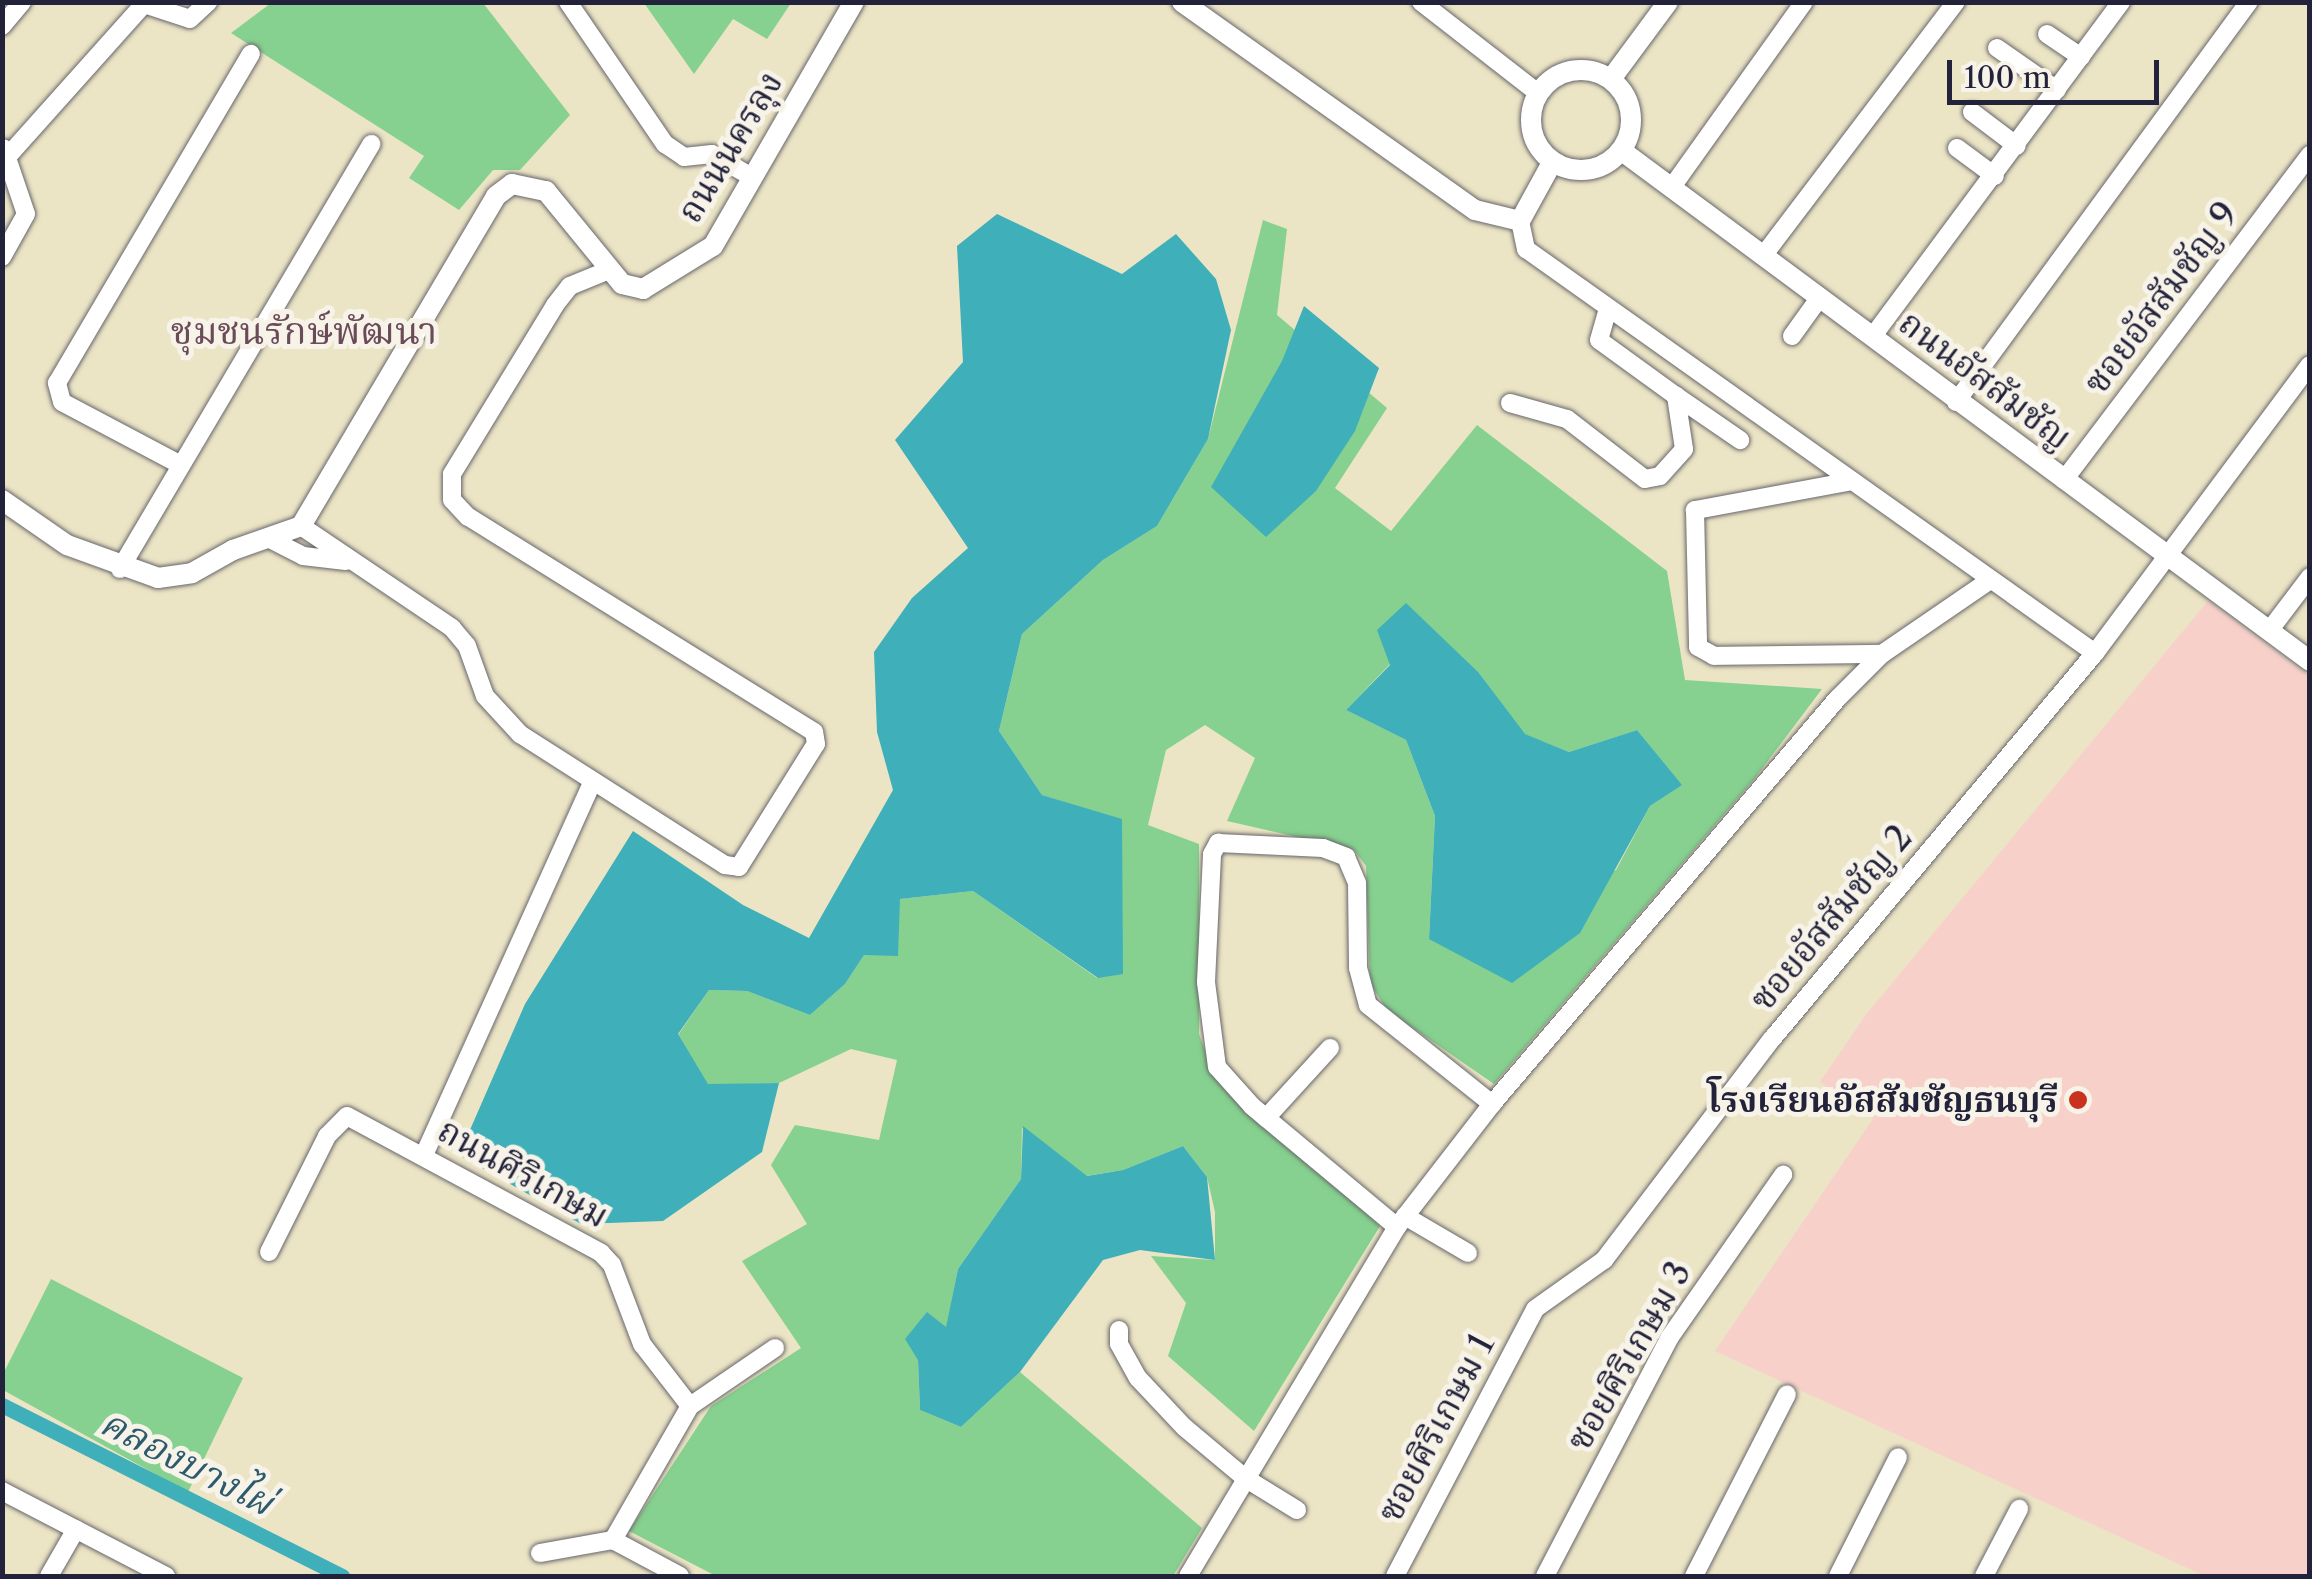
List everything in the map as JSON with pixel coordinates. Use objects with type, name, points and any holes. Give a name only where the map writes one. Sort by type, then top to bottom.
[{"type":"street","points":[[2,26],[22,2]]},
{"type":"street","points":[[2,258],[26,214],[5,151],[144,4],[190,19],[208,2]]},
{"type":"street","points":[[568,2],[665,144],[684,157],[712,154],[752,178]]},
{"type":"street","name":"ถนนนครลุง","points":[[609,270],[622,284],[643,289],[702,254],[720,236],[854,2]]},
{"type":"street","points":[[1182,2],[1458,202],[1520,221]]},
{"type":"street","points":[[1421,2],[1538,92]]},
{"type":"street","points":[[1672,187],[1804,2]]},
{"type":"street","points":[[1763,256],[1956,2]]},
{"type":"street","points":[[1873,336],[2122,2]]},
{"type":"street","points":[[1956,402],[2249,2]]},
{"type":"street","points":[[1611,79],[1665,3]]},
{"type":"street","points":[[2047,34],[2082,58]]},
{"type":"street","points":[[1997,48],[2057,90]]},
{"type":"street","points":[[179,464],[62,402],[57,384],[251,54]]},
{"type":"street","points":[[1574,70],[1611,79],[1631,116],[1622,150],[1586,170],[1553,161],[1531,128],[1538,92],[1574,70]]},
{"type":"street","points":[[1972,112],[2016,146]]},
{"type":"street","points":[[120,569],[371,144]]},
{"type":"street","points":[[1957,148],[1995,176]]},
{"type":"street","name":"ถนนอัสสัมชัญ","points":[[1622,150],[1956,402],[2310,661]]},
{"type":"street","name":"ซอยอัสสัมชัญ 9","points":[[2064,480],[2310,155]]},
{"type":"street","points":[[1553,161],[1520,221],[1526,250],[2095,653]]},
{"type":"street","points":[[2,500],[67,545],[120,569],[174,580],[301,526],[496,196],[512,184],[546,190],[609,270],[570,286],[555,305],[452,474],[452,500],[468,518],[726,674],[817,738],[739,867],[725,865],[592,783],[494,710],[467,646],[441,618],[301,526]]},
{"type":"street","points":[[1792,336],[1820,298]]},
{"type":"street","points":[[1608,308],[1599,340],[1740,440]]},
{"type":"street","name":"ซอยอัสสัมชัญ 2","points":[[1535,1310],[1604,1260],[1772,1039],[2095,653],[2310,365]]},
{"type":"street","points":[[1510,403],[1580,426],[1653,480],[1684,449],[1676,396]]},
{"type":"street","points":[[1852,481],[1695,510],[1698,647],[1714,656],[1882,654]]},
{"type":"street","points":[[268,538],[302,556],[351,562]]},
{"type":"street","points":[[2269,632],[2310,577]]},
{"type":"street","points":[[1188,1576],[1401,1222],[1492,1104],[1882,654],[1990,580]]},
{"type":"street","points":[[424,1154],[592,783]]},
{"type":"street","points":[[1468,1253],[1401,1222],[1266,1118],[1218,1067],[1208,1027],[1212,854],[1223,840],[1323,848],[1346,857],[1357,883],[1358,968],[1368,1005],[1492,1104]]},
{"type":"street","points":[[1266,1118],[1330,1048]]},
{"type":"street","name":"ถนนศิริเกษม","points":[[270,1252],[338,1122],[347,1116],[360,1120],[601,1253],[612,1265],[642,1344],[690,1406]]},
{"type":"street","name":"ซอยศิริเกษม 3","points":[[1545,1576],[1670,1337],[1783,1175]]},
{"type":"street","name":"ซอยศิริเกษม 1","points":[[1395,1576],[1535,1310]]},
{"type":"street","points":[[1119,1330],[1119,1344],[1138,1378],[1246,1478],[1297,1510]]},
{"type":"street","points":[[613,1540],[690,1406],[775,1348]]},
{"type":"street","points":[[1694,1576],[1787,1394]]},
{"type":"street","points":[[1838,1576],[1898,1457]]},
{"type":"street","points":[[2,1491],[166,1576]]},
{"type":"street","points":[[1984,1576],[2019,1508]]},
{"type":"street","points":[[49,1576],[76,1529]]},
{"type":"street","points":[[540,1553],[613,1540],[680,1576]]},
{"type":"shaded area","name":"โรงเรียนอัสสัมชัญธนบุรี","points":[[2208,601],[2309,676],[2309,1576],[2205,1576],[1715,1351],[1873,1119],[1820,1082],[1865,1016]]},
{"type":"green space","points":[[271,3],[483,3],[570,115],[520,170],[493,170],[459,210],[409,178],[424,156],[231,33]]},
{"type":"green space","points":[[644,3],[791,3],[767,39],[733,19],[694,74]]},
{"type":"green space","points":[[1263,220],[1287,229],[1277,315],[1387,408],[1335,488],[1391,531],[1477,425],[1667,571],[1685,680],[1822,689],[1755,778],[1494,1084],[1387,1010],[1370,983],[1366,866],[1354,850],[1227,821],[1255,758],[1205,725],[1166,750],[1148,825],[1199,844],[1199,1034],[1214,1075],[1380,1226],[1254,1431],[1168,1356],[1186,1303],[1151,1256],[1215,1260],[1215,1212],[1207,1177],[1183,1146],[1123,1170],[1086,1176],[1022,1128],[1021,1179],[958,1269],[946,1329],[918,1360],[920,1410],[961,1427],[1020,1372],[1202,1528],[1173,1576],[716,1576],[629,1531],[711,1406],[801,1348],[742,1261],[807,1224],[771,1165],[795,1125],[879,1140],[897,1060],[851,1049],[779,1083],[708,1085],[678,1035],[709,990],[747,991],[810,1015],[845,984],[900,899],[973,891],[1097,978],[1122,820],[1042,795],[999,731],[1022,634],[1103,560],[1157,526],[1208,439]],"holes":[[[1390,664],[1479,673],[1524,734],[1569,752],[1637,730],[1681,785],[1650,806],[1616,870],[1429,939],[1435,816],[1406,740],[1346,710]]]},
{"type":"green space","points":[[51,1279],[243,1378],[188,1492],[3,1390],[3,1374]]},
{"type":"water","points":[[997,214],[1122,274],[1176,234],[1216,279],[1231,330],[1208,439],[1157,526],[1103,560],[1022,634],[999,731],[1042,795],[1122,819],[1123,974],[1098,978],[973,891],[900,899],[898,956],[864,955],[845,984],[810,1015],[747,991],[709,990],[678,1034],[708,1084],[779,1083],[762,1152],[663,1221],[581,1224],[459,1155],[525,1004],[633,831],[743,905],[809,938],[893,790],[877,732],[874,652],[912,598],[968,548],[895,440],[963,362],[957,246]]},
{"type":"water","points":[[1304,306],[1379,368],[1355,431],[1316,491],[1266,537],[1211,487],[1282,361]]},
{"type":"water","points":[[1406,603],[1479,673],[1525,734],[1569,752],[1637,730],[1682,785],[1650,806],[1580,933],[1512,983],[1429,939],[1435,816],[1406,740],[1346,710],[1390,665],[1377,630]]},
{"type":"water","points":[[1023,1126],[1087,1176],[1123,1170],[1183,1146],[1207,1177],[1215,1260],[1140,1250],[1103,1260],[1020,1372],[961,1427],[920,1410],[918,1360],[905,1339],[927,1312],[946,1327],[958,1269],[1021,1179]]},
{"type":"waterway","name":"คลองบางไผ่","points":[[2,1405],[342,1576]]},
{"type":"place","name":"โรงเรียนอัสสัมชัญธนบุรี","points":[[2078,1100]]},
{"type":"district","name":"ชุมชนรักษ์พัฒนา","points":[[304,331]]}]
